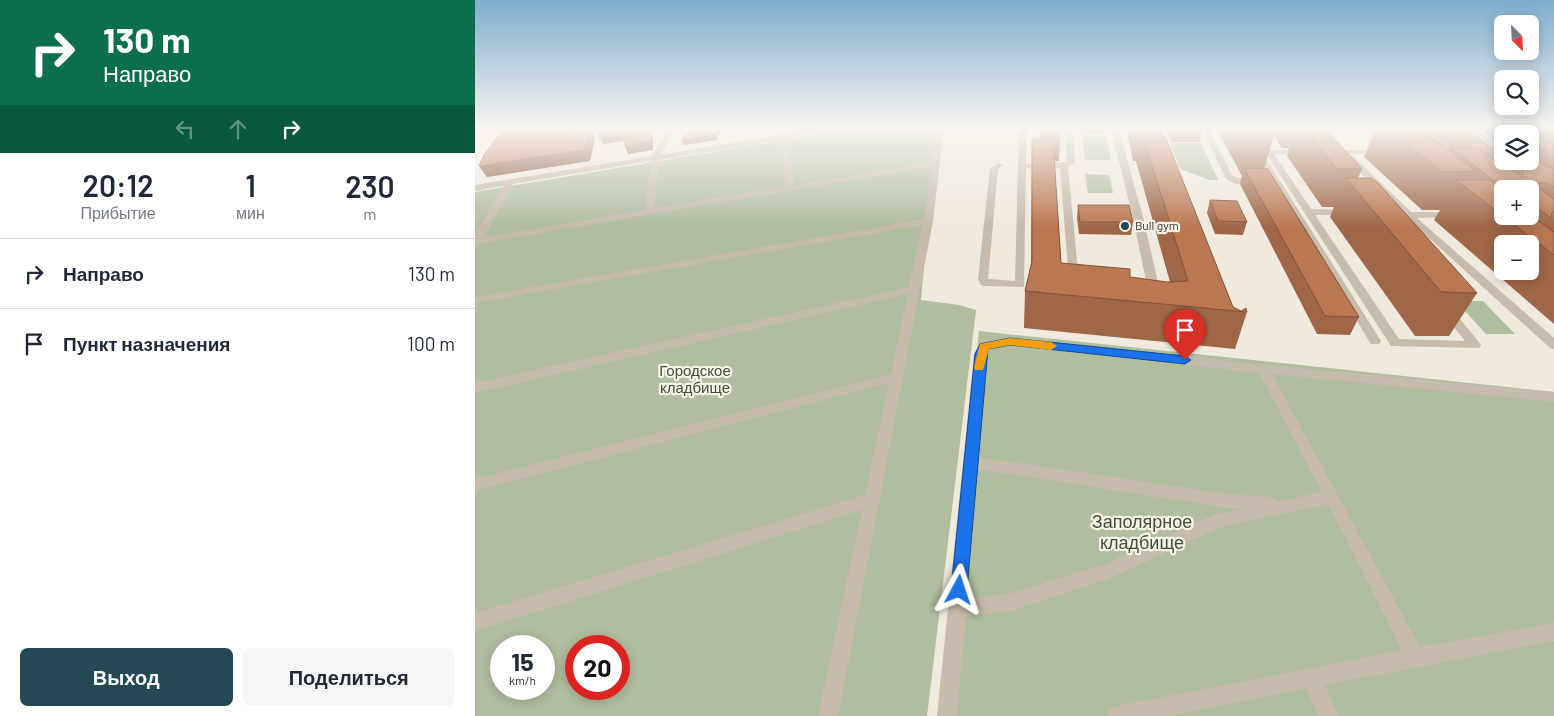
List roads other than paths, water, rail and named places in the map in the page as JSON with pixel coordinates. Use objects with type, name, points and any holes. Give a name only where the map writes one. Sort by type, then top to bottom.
[{"type":"street","points":[[475,188],[640,160]]},
{"type":"street","points":[[649,213],[655,160]]},
{"type":"street","points":[[787,160],[791,188]]},
{"type":"street","points":[[828,716],[928,221],[935,160]]},
{"type":"street","points":[[999,165],[994,168],[983,279],[985,283],[991,285],[1019,285],[1022,160]]},
{"type":"street","points":[[1022,166],[1063,166],[1071,163],[1071,160]]},
{"type":"street","points":[[1121,160],[1132,213],[1157,304]]},
{"type":"street","points":[[1221,160],[1229,177],[1236,181],[1287,182]]},
{"type":"street","points":[[1262,160],[1375,341]]},
{"type":"street","points":[[1273,160],[1395,343],[1475,345],[1438,299]]},
{"type":"street","points":[[1353,160],[1409,215],[1554,346]]},
{"type":"street","points":[[476,242],[934,164]]},
{"type":"street","points":[[1063,166],[1073,213],[1075,290]]},
{"type":"street","points":[[476,242],[510,182]]},
{"type":"street","points":[[1409,215],[1460,208]]},
{"type":"street","points":[[1307,212],[1357,212]]},
{"type":"street","points":[[475,300],[928,221]]},
{"type":"street","points":[[475,388],[914,289]]},
{"type":"street","points":[[947,716],[981,354],[984,346],[1010,341],[1263,369],[1554,397]]},
{"type":"street","points":[[1263,369],[1415,656]]},
{"type":"street","points":[[475,485],[896,377]]},
{"type":"street","points":[[971,462],[1227,501],[1288,504]]},
{"type":"street","points":[[958,608],[1021,599],[1108,571],[1219,520],[1288,504],[1332,497]]},
{"type":"street","points":[[475,622],[871,500]]},
{"type":"street","points":[[1117,716],[1415,656],[1554,632]]},
{"type":"street","points":[[1312,678],[1328,716]]},
{"type":"place","name":"Bull gym","points":[[1125,226]]},
{"type":"park label","name":"Городское кладбище","points":[[695,380]]},
{"type":"park label","name":"Заполярное кладбище","points":[[1142,532]]}]
